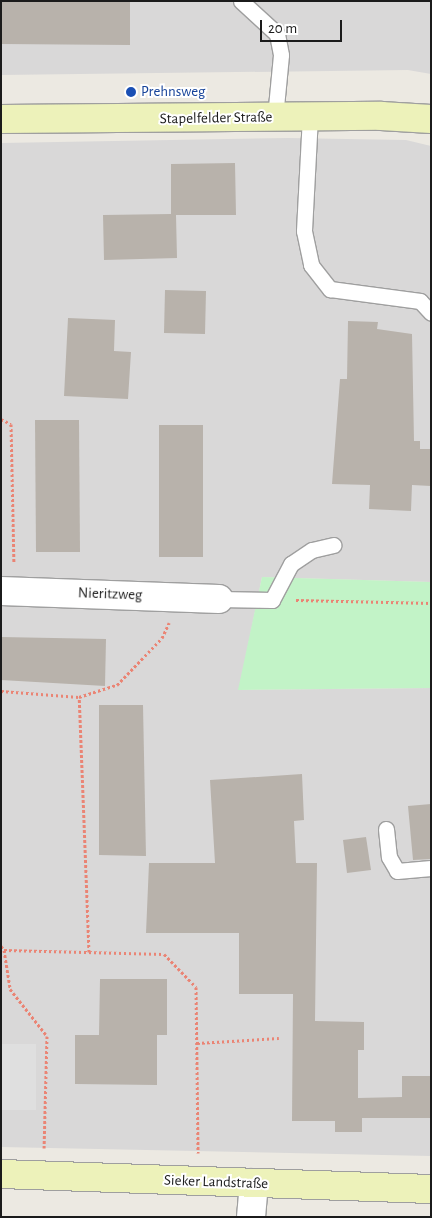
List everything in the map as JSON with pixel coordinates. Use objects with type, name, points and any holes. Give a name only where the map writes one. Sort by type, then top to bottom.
[{"type":"main road","name":"Stapelfelder Straße","points":[[1,119],[310,116],[431,120]]},
{"type":"main road","name":"Sieker Landstraße","points":[[1,1174],[431,1189]]},
{"type":"street","name":"Nieritzweg","points":[[8,591],[218,599]]},
{"type":"street","points":[[251,1217],[254,1183]]},
{"type":"lane","points":[[241,1],[277,34],[281,55],[275,117]]},
{"type":"lane","points":[[310,116],[304,214],[310,265],[330,289],[420,301],[431,313]]},
{"type":"lane","points":[[218,599],[272,600],[291,564],[312,550],[333,544]]},
{"type":"lane","points":[[386,829],[389,857],[397,871],[431,868]]},
{"type":"path","points":[[1,419],[11,424],[8,591]]},
{"type":"path","points":[[1,691],[79,697],[117,685],[162,638],[182,597]]},
{"type":"path","points":[[272,600],[431,602]]},
{"type":"path","points":[[79,697],[89,952]]},
{"type":"path","points":[[1,946],[4,950],[10,989],[47,1036],[43,1176]]},
{"type":"path","points":[[4,950],[164,954],[196,986],[198,1181]]},
{"type":"path","points":[[197,1044],[280,1038]]},
{"type":"shaded area","points":[[1,1],[431,1],[431,74],[408,70],[1,75]]},
{"type":"shaded area","points":[[288,138],[406,140],[431,146],[431,582],[262,577],[239,690],[431,688],[431,1156],[1,1147],[1,143]]},
{"type":"shaded area","points":[[1,1044],[36,1044],[36,1110],[1,1110]]},
{"type":"green space","points":[[262,577],[431,582],[431,688],[238,690]]},
{"type":"building","points":[[1,1],[130,1],[130,45],[1,44]]},
{"type":"building","points":[[235,163],[236,215],[176,215],[177,258],[104,260],[103,215],[171,214],[171,164]]},
{"type":"building","points":[[165,290],[206,291],[205,334],[164,333]]},
{"type":"building","points":[[68,318],[115,320],[114,351],[131,352],[128,399],[64,396]]},
{"type":"building","points":[[348,321],[378,322],[377,329],[412,334],[414,441],[420,441],[420,449],[431,449],[431,486],[412,485],[411,511],[369,509],[370,485],[332,484],[340,379],[347,379]]},
{"type":"building","points":[[35,420],[79,420],[80,552],[36,552]]},
{"type":"building","points":[[159,425],[203,425],[203,557],[159,557]]},
{"type":"building","points":[[1,637],[106,639],[105,686],[1,680]]},
{"type":"building","points":[[99,705],[143,705],[146,856],[99,855]]},
{"type":"building","points":[[302,774],[304,820],[294,821],[296,863],[317,863],[315,1021],[364,1022],[364,1050],[358,1050],[358,1098],[402,1097],[402,1076],[431,1076],[431,1118],[362,1118],[362,1132],[335,1132],[335,1121],[292,1121],[293,994],[239,994],[239,933],[146,933],[149,863],[215,863],[210,780]]},
{"type":"building","points":[[431,804],[431,859],[413,860],[408,806]]},
{"type":"building","points":[[366,837],[371,870],[347,873],[343,840]]},
{"type":"building","points":[[100,979],[167,979],[167,1035],[157,1035],[157,1085],[75,1084],[75,1035],[99,1035]]},
{"type":"place","name":"Prehnsweg","points":[[131,92]]}]
